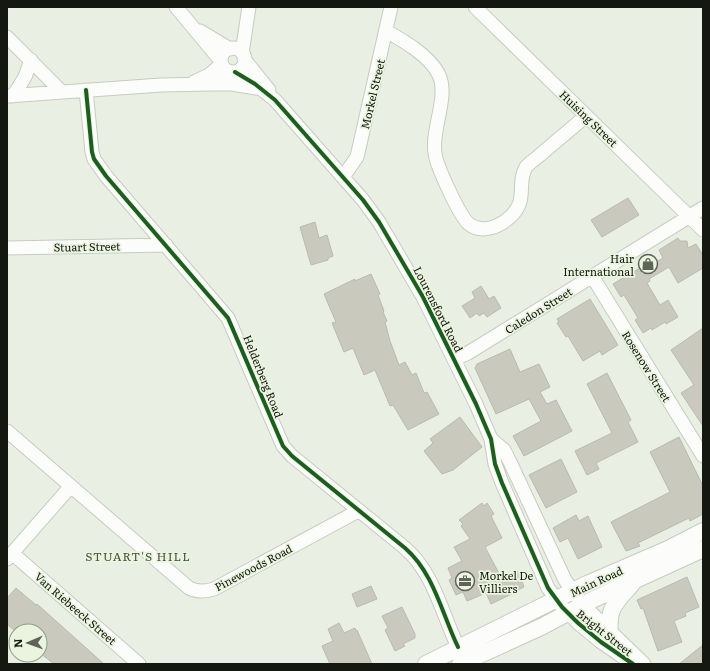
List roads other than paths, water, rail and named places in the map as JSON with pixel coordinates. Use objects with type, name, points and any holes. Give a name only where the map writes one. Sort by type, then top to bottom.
[{"type":"main road","name":"Main Road","points":[[426,664],[572,592],[668,550],[703,531]]},
{"type":"main road","name":"Main Road","points":[[460,664],[541,628],[583,605],[703,549]]},
{"type":"main road","points":[[610,632],[608,620],[610,612],[614,604],[635,580]]},
{"type":"street","name":"Lourensford Road","points":[[176,7],[227,67],[263,90],[275,100]]},
{"type":"street","name":"Morkel Street","points":[[343,177],[358,157],[391,7]]},
{"type":"street","name":"Huising Street","points":[[475,7],[703,230]]},
{"type":"street","points":[[188,84],[227,67],[242,67],[237,52],[248,10]]},
{"type":"street","name":"Lourensford Road","points":[[195,28],[237,52],[258,74],[275,100],[363,200],[396,248],[455,359],[491,438],[495,464],[502,483],[548,588],[556,600]]},
{"type":"street","points":[[386,31],[409,44],[423,56],[439,75],[442,90],[434,153],[446,184],[468,224],[480,229],[496,227],[511,217],[521,202],[522,184],[526,167],[586,116]]},
{"type":"street","points":[[7,37],[62,92]]},
{"type":"street","points":[[227,67],[223,54],[237,52]]},
{"type":"street","points":[[10,96],[25,77],[31,60]]},
{"type":"street","points":[[212,84],[227,67]]},
{"type":"street","points":[[10,96],[188,84],[248,85],[263,90]]},
{"type":"street","name":"Helderberg Road","points":[[86,90],[94,159],[106,176],[228,318],[286,451],[405,548],[419,562],[430,581],[458,647]]},
{"type":"street","name":"Caledon Street","points":[[455,359],[468,353],[703,208]]},
{"type":"street","name":"Stuart Street","points":[[7,248],[166,245]]},
{"type":"street","name":"Rosenow Street","points":[[592,276],[703,456]]},
{"type":"street","name":"Pinewoods Road","points":[[7,431],[189,588],[199,591],[214,589],[358,511]]},
{"type":"street","name":"Lourensford Road","points":[[491,438],[504,450],[572,592]]},
{"type":"street","points":[[10,556],[71,486]]},
{"type":"street","name":"Van Riebeeck Street","points":[[10,556],[139,664]]},
{"type":"street","name":"Bright Street","points":[[572,592],[583,605],[644,664]]},
{"type":"street","name":"Bright Street","points":[[556,600],[567,613],[592,636],[633,664]]},
{"type":"place","name":"Hair International","points":[[648,264]]},
{"type":"place","name":"Morkel De Villiers","points":[[465,581]]},
{"type":"district","name":"STUART'S HILL","points":[[138,556]]}]
